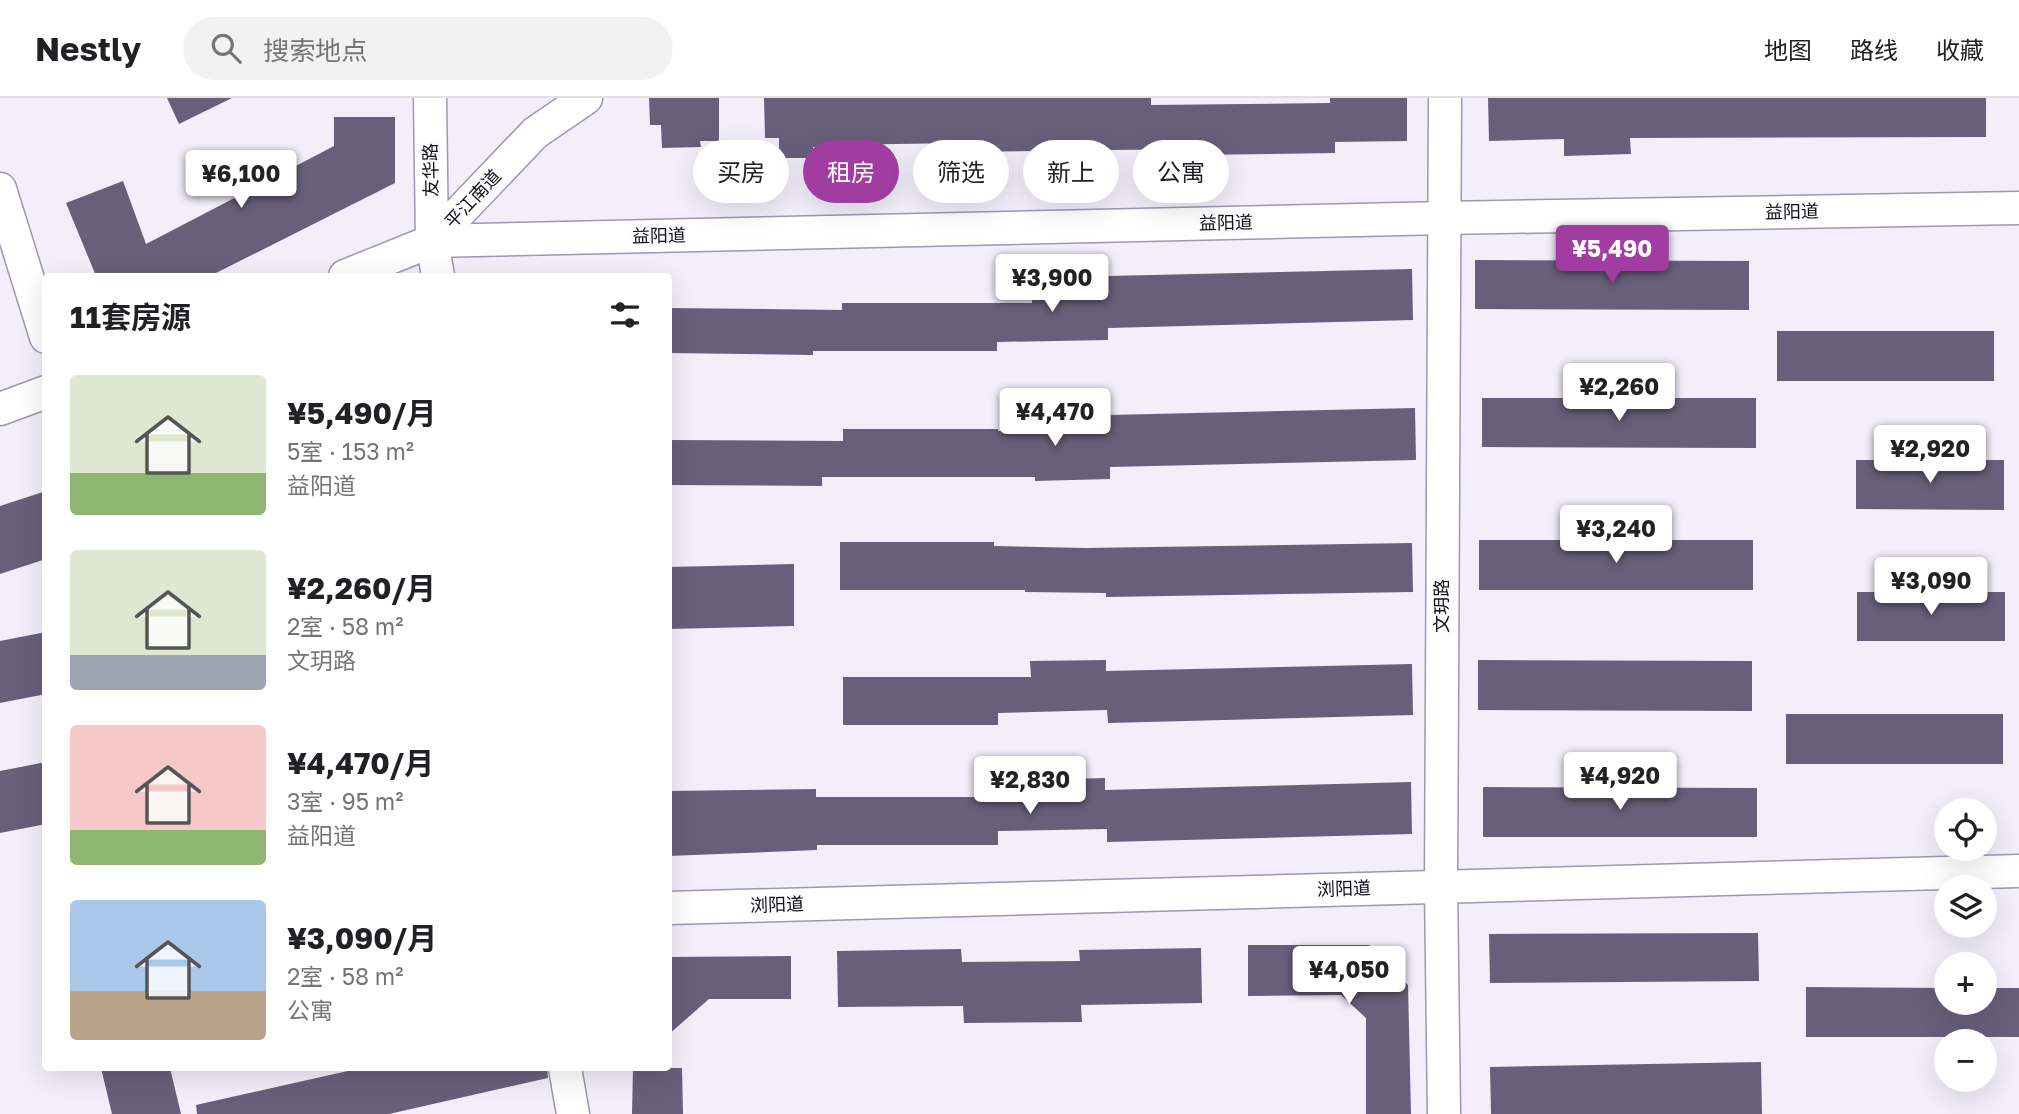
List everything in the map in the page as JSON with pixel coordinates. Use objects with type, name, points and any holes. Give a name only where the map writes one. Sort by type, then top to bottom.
[{"type":"street","name":"友华路","points":[[430,98],[432,241],[437,273]]},
{"type":"street","name":"平江南道","points":[[352,273],[432,241],[535,133],[586,98]]},
{"type":"street","name":"文玥路","points":[[1444,1114],[1441,886],[1445,98]]},
{"type":"street","points":[[0,189],[42,324]]},
{"type":"street","name":"益阳道","points":[[432,241],[2019,208]]},
{"type":"street","points":[[0,409],[42,393]]},
{"type":"street","name":"浏阳道","points":[[672,908],[2019,871]]},
{"type":"street","points":[[566,1071],[573,1114]]},
{"type":"building","points":[[167,98],[232,98],[179,124]]},
{"type":"building","points":[[649,98],[719,98],[719,140],[693,140],[693,147],[662,148],[661,125],[650,125]]},
{"type":"building","points":[[764,98],[1151,98],[1151,105],[1330,103],[1330,98],[1407,98],[1407,141],[1335,142],[1335,153],[1229,154],[1229,140],[1133,140],[1133,150],[1119,150],[1119,140],[1023,140],[1023,151],[1009,151],[1009,140],[913,140],[913,144],[899,144],[899,140],[803,140],[803,158],[789,158],[789,140],[765,138]]},
{"type":"building","points":[[1488,98],[1986,98],[1986,137],[1630,138],[1631,154],[1564,156],[1564,139],[1489,141]]},
{"type":"building","points":[[334,117],[395,117],[395,183],[216,273],[95,273],[66,203],[123,181],[146,244],[334,146]]},
{"type":"building","points":[[1475,260],[1749,261],[1749,310],[1475,309]]},
{"type":"building","points":[[1412,269],[1413,320],[1108,328],[1108,340],[997,342],[997,351],[813,351],[813,355],[672,353],[672,308],[842,310],[842,303],[1032,303],[1031,291],[1107,289],[1107,276]]},
{"type":"building","points":[[1777,331],[1994,331],[1994,381],[1777,381]]},
{"type":"building","points":[[1482,398],[1756,398],[1756,448],[1482,447]]},
{"type":"building","points":[[1415,408],[1416,460],[1110,467],[1110,479],[1035,481],[1035,477],[822,477],[822,486],[672,485],[672,440],[843,441],[843,429],[998,431],[1110,428],[1109,415]]},
{"type":"building","points":[[1856,460],[2004,460],[2004,510],[1856,509]]},
{"type":"building","points":[[42,492],[42,560],[0,574],[0,506]]},
{"type":"building","points":[[1479,540],[1753,540],[1753,590],[1479,590]]},
{"type":"building","points":[[840,542],[994,542],[994,546],[1085,548],[1412,543],[1413,592],[1106,597],[1106,593],[1025,590],[840,590]]},
{"type":"building","points":[[794,564],[794,626],[672,629],[672,567]]},
{"type":"building","points":[[1857,592],[2005,592],[2005,641],[1857,641]]},
{"type":"building","points":[[42,633],[42,695],[0,703],[0,641]]},
{"type":"building","points":[[1106,660],[1106,671],[1412,664],[1413,715],[1108,723],[1107,710],[998,713],[998,725],[843,725],[843,677],[1031,677],[1030,661]]},
{"type":"building","points":[[1478,660],[1752,661],[1752,711],[1478,710]]},
{"type":"building","points":[[1786,714],[2003,714],[2003,764],[1786,764]]},
{"type":"building","points":[[42,763],[42,825],[0,833],[0,771]]},
{"type":"building","points":[[1105,778],[1105,790],[1411,782],[1412,834],[1107,842],[1107,829],[998,831],[998,845],[817,845],[817,850],[672,856],[672,791],[816,789],[816,797],[1030,797],[1029,780]]},
{"type":"building","points":[[1483,787],[1757,788],[1757,837],[1483,837]]},
{"type":"building","points":[[1758,933],[1759,981],[1490,983],[1489,934]]},
{"type":"building","points":[[1248,945],[1369,945],[1408,985],[1411,1114],[1366,1114],[1366,1018],[1341,995],[1248,996]]},
{"type":"building","points":[[1201,948],[1202,1003],[1081,1005],[1082,1022],[964,1023],[963,1006],[838,1007],[837,951],[961,949],[962,962],[1080,961],[1079,950]]},
{"type":"building","points":[[791,956],[791,999],[709,999],[672,1031],[672,957]]},
{"type":"building","points":[[1806,987],[1934,988],[1934,1015],[1997,1015],[1997,988],[2019,988],[2019,1037],[1997,1037],[1997,1029],[1934,1029],[1934,1037],[1806,1037]]},
{"type":"building","points":[[1761,1062],[1762,1114],[1491,1114],[1490,1067]]},
{"type":"building","points":[[672,1068],[682,1068],[683,1114],[632,1114],[633,1071],[672,1071]]},
{"type":"building","points":[[102,1071],[171,1071],[181,1114],[112,1114]]},
{"type":"building","points":[[348,1071],[547,1071],[548,1078],[389,1114],[197,1114],[196,1105]]}]
